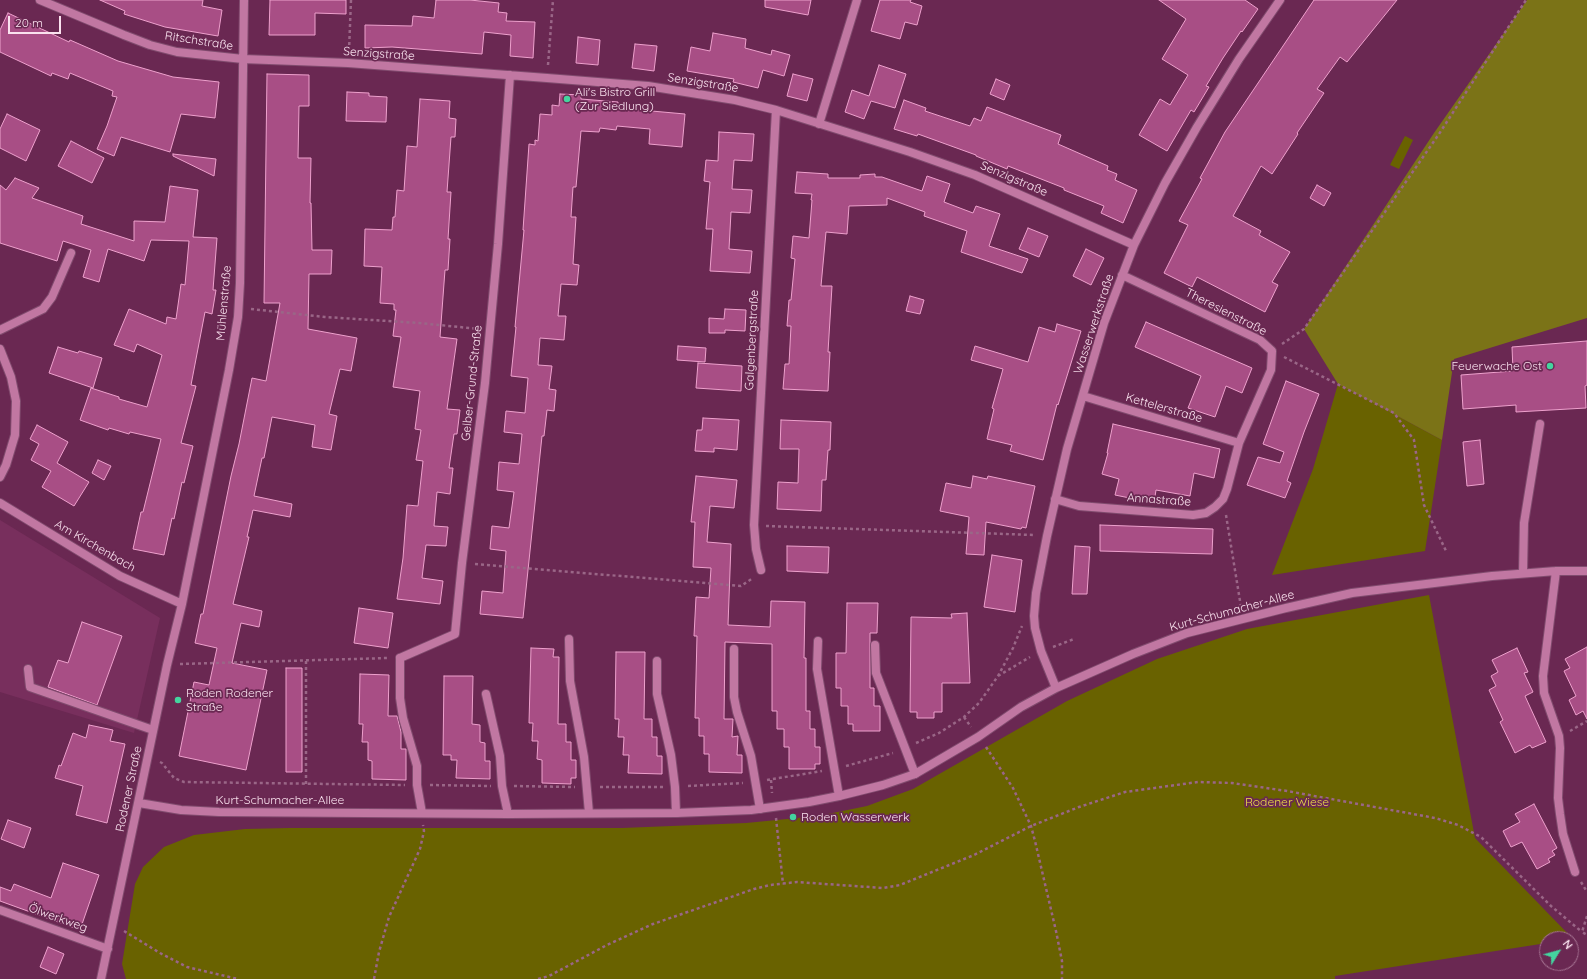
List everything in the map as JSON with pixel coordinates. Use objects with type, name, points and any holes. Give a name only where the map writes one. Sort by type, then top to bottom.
[{"type":"street","name":"Ritschstraße","points":[[40,0],[150,45],[177,52],[243,59]]},
{"type":"street","name":"Mühlenstraße","points":[[182,604],[229,370],[238,307],[244,0]]},
{"type":"street","points":[[819,124],[857,0]]},
{"type":"street","name":"Wasserwerkstraße","points":[[1056,688],[1041,651],[1034,616],[1036,593],[1047,536],[1067,449],[1104,323],[1134,245],[1165,183],[1197,127],[1239,59],[1280,0]]},
{"type":"street","name":"Senzigstraße","points":[[243,59],[348,63],[648,86],[735,100],[776,110],[910,152],[975,175],[1134,245]]},
{"type":"street","name":"Gelber-Grund-Straße","points":[[400,658],[455,634],[462,563],[484,391],[498,244],[510,75]]},
{"type":"street","name":"Galgenbergstraße","points":[[761,570],[756,549],[754,525],[776,110]]},
{"type":"street","points":[[0,330],[43,309],[52,298],[71,253]]},
{"type":"street","name":"Theresienstraße","points":[[1122,275],[1260,340],[1272,352],[1271,370],[1239,443]]},
{"type":"street","points":[[0,349],[11,377],[16,408],[15,435],[6,464],[0,477]]},
{"type":"street","name":"Kettelerstraße","points":[[1083,396],[1239,443]]},
{"type":"street","points":[[1523,573],[1524,523],[1540,424]]},
{"type":"street","points":[[1223,499],[1239,443]]},
{"type":"street","name":"Annastraße","points":[[1055,499],[1079,506],[1193,515],[1206,513],[1223,499]]},
{"type":"street","name":"Am Kirchenbach","points":[[0,504],[120,576],[182,604]]},
{"type":"street","points":[[1556,571],[1543,676],[1544,693],[1559,736],[1558,798],[1563,834],[1575,872]]},
{"type":"street","name":"Kurt-Schumacher-Allee","points":[[139,803],[181,810],[219,812],[508,814],[676,813],[760,809],[839,796],[884,785],[915,774],[978,737],[1021,707],[1056,688],[1133,654],[1187,633],[1352,593],[1523,573],[1587,571]]},
{"type":"street","name":"Rodener Straße","points":[[101,979],[149,757],[167,665],[182,604]]},
{"type":"street","points":[[569,640],[570,681],[584,757],[588,813]]},
{"type":"street","points":[[818,641],[817,669],[839,796]]},
{"type":"street","points":[[875,645],[876,673],[904,749],[915,774]]},
{"type":"street","points":[[734,649],[734,697],[736,712],[751,756],[757,782],[760,809]]},
{"type":"street","points":[[400,658],[400,698],[403,718],[417,766],[417,785],[422,813]]},
{"type":"street","points":[[657,661],[657,694],[671,755],[675,787],[676,813]]},
{"type":"street","points":[[28,669],[30,688],[154,730]]},
{"type":"street","points":[[486,694],[500,756],[502,786],[508,814]]},
{"type":"street","name":"Ölwerkweg","points":[[0,910],[108,949]]},
{"type":"path","points":[[348,63],[351,0]]},
{"type":"path","points":[[547,78],[553,0]]},
{"type":"path","points":[[1447,553],[1424,505],[1414,440],[1394,413],[1272,352],[1304,329],[1438,134],[1526,0]]},
{"type":"path","points":[[238,307],[325,317],[419,323],[490,330]]},
{"type":"path","points":[[1223,499],[1244,618]]},
{"type":"path","points":[[754,525],[1047,536]]},
{"type":"path","points":[[462,563],[741,586],[750,581],[761,570]]},
{"type":"path","points":[[149,757],[162,763],[174,778],[184,782],[675,787],[771,780],[835,768],[873,759],[904,749],[939,732],[964,717],[979,703],[998,676],[1013,648],[1023,624],[1034,616]]},
{"type":"path","points":[[167,665],[400,658]]},
{"type":"path","points":[[306,660],[306,784]]},
{"type":"path","points":[[1559,736],[1587,721]]},
{"type":"path","points":[[990,752],[1013,788],[1031,826],[1056,931],[1062,961],[1062,979]]},
{"type":"path","points":[[771,780],[772,793]]},
{"type":"path","points":[[538,979],[549,976],[607,945],[653,924],[754,889],[797,882],[883,888],[900,885],[974,855],[1031,826],[1079,807],[1124,792],[1198,782],[1232,783],[1287,791],[1435,818],[1458,825],[1481,837],[1551,906],[1587,935]]},
{"type":"path","points":[[374,979],[379,952],[389,918],[420,849],[424,831],[422,813]]},
{"type":"path","points":[[775,814],[784,884]]},
{"type":"path","points":[[1582,932],[1587,916]]},
{"type":"path","points":[[113,925],[160,953],[188,967],[238,979]]},
{"type":"shaded area","points":[[1527,0],[1587,0],[1587,318],[1454,359],[1442,440],[1338,384],[1304,329],[1434,133]]},
{"type":"shaded area","points":[[0,520],[160,618],[134,733],[0,692]]},
{"type":"green space","points":[[1405,136],[1413,140],[1399,169],[1390,165]]},
{"type":"green space","points":[[1338,384],[1442,440],[1425,551],[1272,575],[1313,469]]},
{"type":"green space","name":"Rodener Wiese","points":[[1429,595],[1475,838],[1565,931],[1539,931],[1539,944],[1335,976],[1335,979],[126,979],[122,964],[135,884],[143,867],[164,847],[194,835],[245,829],[289,828],[622,828],[746,823],[818,816],[867,806],[913,789],[1067,701],[1157,659],[1247,629]]},
{"type":"building","points":[[100,0],[203,0],[202,6],[222,10],[218,36],[165,27],[124,14],[125,11]]},
{"type":"building","points":[[270,0],[346,0],[346,14],[315,13],[315,35],[269,35]]},
{"type":"building","points":[[436,0],[470,0],[499,3],[498,12],[507,13],[506,21],[535,22],[533,58],[510,56],[511,35],[484,32],[482,54],[392,47],[365,48],[365,25],[412,26],[413,16],[434,18]]},
{"type":"building","points":[[765,0],[811,0],[808,15],[765,7]]},
{"type":"building","points":[[880,0],[911,0],[910,2],[922,6],[917,25],[905,22],[900,39],[871,31]]},
{"type":"building","points":[[1159,0],[1245,0],[1258,9],[1223,58],[1206,86],[1209,87],[1194,112],[1191,110],[1167,151],[1139,135],[1160,99],[1170,105],[1188,75],[1162,59],[1186,19]]},
{"type":"building","points":[[1314,0],[1397,0],[1347,62],[1340,57],[1317,89],[1324,93],[1272,174],[1261,166],[1233,216],[1261,231],[1259,235],[1290,252],[1272,282],[1278,285],[1265,312],[1197,277],[1192,287],[1164,273],[1188,225],[1179,221],[1225,132]]},
{"type":"building","points":[[8,13],[69,42],[70,40],[118,61],[173,77],[219,82],[215,118],[181,114],[170,152],[121,137],[114,156],[97,149],[117,97],[112,96],[113,91],[70,73],[68,79],[52,73],[51,76],[0,52],[0,30]]},
{"type":"building","points":[[713,33],[746,39],[745,48],[771,55],[772,50],[790,55],[784,76],[763,70],[758,88],[733,82],[734,79],[687,71],[691,47],[710,51]]},
{"type":"building","points":[[578,37],[600,40],[598,65],[576,63]]},
{"type":"building","points":[[635,44],[657,46],[654,71],[632,68]]},
{"type":"building","points":[[879,65],[906,74],[895,108],[871,101],[864,119],[845,112],[852,90],[869,96]]},
{"type":"building","points":[[267,74],[309,75],[309,106],[299,106],[298,158],[311,158],[310,203],[312,250],[332,250],[331,274],[309,274],[308,329],[357,338],[351,371],[340,369],[329,414],[337,416],[331,450],[312,447],[315,425],[272,417],[264,458],[262,458],[254,496],[292,504],[290,517],[253,510],[247,537],[249,537],[233,604],[262,611],[259,627],[241,623],[232,663],[267,670],[246,770],[179,756],[194,682],[209,685],[217,648],[195,643],[201,614],[203,614],[252,378],[266,381],[280,303],[264,303]]},
{"type":"building","points":[[793,74],[813,79],[807,101],[787,96]]},
{"type":"building","points":[[996,79],[1010,85],[1004,100],[990,94]]},
{"type":"building","points":[[347,92],[369,93],[369,96],[387,97],[386,122],[346,121]]},
{"type":"building","points":[[560,94],[581,95],[581,99],[618,102],[618,108],[685,114],[682,147],[649,144],[650,129],[617,126],[616,130],[600,128],[599,132],[581,131],[576,187],[573,187],[571,217],[576,217],[573,264],[579,265],[577,285],[561,284],[558,316],[566,316],[564,340],[540,338],[538,365],[552,366],[549,389],[556,390],[554,411],[547,410],[544,436],[542,436],[523,618],[480,614],[482,591],[503,593],[506,551],[490,549],[492,526],[509,528],[514,492],[497,490],[499,462],[519,464],[522,434],[504,432],[506,411],[525,413],[528,378],[511,376],[524,230],[529,144],[535,145],[535,140],[538,141],[540,114],[552,115],[552,105],[559,106]]},
{"type":"building","points":[[420,99],[450,101],[449,118],[456,119],[455,137],[451,137],[447,192],[451,192],[448,239],[450,239],[448,270],[445,270],[440,337],[457,339],[447,409],[460,410],[457,434],[454,434],[449,468],[453,468],[450,494],[437,492],[434,526],[448,527],[446,546],[426,545],[422,578],[443,581],[440,604],[397,599],[403,558],[407,505],[418,506],[423,461],[416,460],[421,430],[415,429],[420,391],[393,387],[401,337],[393,336],[396,310],[394,310],[394,304],[380,303],[382,267],[364,266],[365,229],[392,230],[393,217],[395,217],[397,190],[404,191],[407,146],[417,147]]},
{"type":"building","points":[[904,100],[926,108],[925,111],[970,126],[974,118],[981,121],[987,107],[1061,135],[1058,144],[1108,166],[1107,170],[1117,174],[1115,180],[1137,190],[1123,223],[1101,213],[1104,206],[1064,190],[1064,188],[1008,166],[1007,169],[976,155],[918,134],[917,136],[894,129]]},
{"type":"building","points":[[7,114],[40,130],[26,161],[0,148],[0,129]]},
{"type":"building","points":[[719,132],[754,134],[752,161],[734,160],[732,189],[752,190],[750,213],[731,212],[729,249],[752,251],[750,273],[710,271],[713,229],[706,229],[710,182],[704,181],[706,160],[718,161]]},
{"type":"building","points":[[71,141],[104,158],[92,183],[58,166]]},
{"type":"building","points":[[173,154],[216,159],[214,176],[173,156]]},
{"type":"building","points":[[797,172],[828,174],[828,178],[860,178],[860,175],[875,174],[875,177],[882,177],[922,191],[927,176],[950,184],[944,202],[973,213],[976,206],[1000,214],[989,246],[1028,259],[1022,273],[961,252],[967,231],[924,216],[925,212],[887,198],[887,205],[849,206],[847,234],[826,232],[821,286],[832,286],[828,352],[830,352],[828,391],[783,389],[785,364],[789,364],[791,326],[787,326],[795,259],[791,258],[793,236],[809,238],[812,200],[812,194],[795,193]]},
{"type":"building","points":[[15,178],[39,188],[32,198],[83,216],[81,224],[134,241],[134,221],[165,222],[170,186],[198,190],[193,237],[217,238],[213,290],[216,290],[212,314],[205,312],[191,385],[196,386],[181,443],[193,446],[184,483],[182,482],[174,519],[172,518],[164,555],[133,549],[141,512],[143,512],[161,439],[130,432],[129,434],[109,428],[108,430],[80,420],[91,388],[119,397],[119,399],[147,407],[162,355],[137,344],[134,352],[114,345],[129,309],[166,324],[167,317],[176,319],[181,284],[185,285],[189,241],[151,240],[144,261],[108,249],[99,282],[83,277],[91,250],[63,241],[57,261],[0,243],[0,185],[6,190]]},
{"type":"building","points":[[1317,185],[1331,193],[1324,206],[1310,198]]},
{"type":"building","points":[[1028,228],[1048,236],[1039,257],[1019,249]]},
{"type":"building","points":[[1086,249],[1104,258],[1091,285],[1073,276]]},
{"type":"building","points":[[910,296],[924,300],[920,314],[906,311]]},
{"type":"building","points":[[725,309],[746,310],[745,331],[725,330],[725,333],[709,333],[709,318],[724,319]]},
{"type":"building","points":[[1146,322],[1252,368],[1242,393],[1226,386],[1215,417],[1188,408],[1201,376],[1135,347]]},
{"type":"building","points":[[1057,324],[1081,331],[1058,405],[1057,404],[1043,460],[1010,451],[1012,445],[987,439],[994,409],[992,408],[1003,369],[971,360],[975,346],[1028,362],[1039,327],[1055,332]]},
{"type":"building","name":"Feuerwache Ost","points":[[1587,341],[1587,385],[1585,386],[1586,408],[1516,412],[1516,405],[1463,409],[1461,375],[1513,371],[1512,347]]},
{"type":"building","points":[[678,346],[706,348],[705,362],[677,360]]},
{"type":"building","points":[[58,347],[78,353],[79,351],[102,358],[93,388],[49,373]]},
{"type":"building","points":[[698,363],[742,366],[741,391],[696,388]]},
{"type":"building","points":[[1286,381],[1319,394],[1287,481],[1291,483],[1285,498],[1247,485],[1258,457],[1280,463],[1284,452],[1263,444]]},
{"type":"building","points":[[703,418],[739,420],[737,450],[714,448],[714,452],[695,451],[697,430],[702,430]]},
{"type":"building","points":[[781,420],[831,422],[830,450],[828,450],[826,480],[822,480],[821,511],[777,509],[778,482],[798,483],[799,449],[780,449]]},
{"type":"building","points":[[1113,424],[1220,449],[1214,478],[1194,473],[1190,496],[1156,490],[1154,503],[1115,495],[1119,479],[1102,474],[1108,453]]},
{"type":"building","points":[[37,425],[68,442],[57,463],[89,482],[74,506],[42,487],[51,471],[31,460],[39,444],[30,439]]},
{"type":"building","points":[[1480,440],[1484,484],[1467,486],[1463,442]]},
{"type":"building","points":[[98,460],[111,466],[104,480],[92,473]]},
{"type":"building","points":[[696,476],[737,480],[734,508],[710,506],[707,542],[731,544],[728,625],[770,627],[771,601],[805,602],[804,658],[806,658],[806,711],[810,711],[810,729],[815,729],[815,747],[820,747],[820,764],[815,764],[815,769],[789,769],[789,747],[784,747],[784,729],[777,729],[777,711],[772,711],[772,644],[725,642],[724,719],[733,719],[732,737],[738,736],[737,755],[742,755],[742,773],[709,772],[709,754],[704,754],[704,736],[699,736],[699,718],[695,718],[697,636],[694,636],[696,597],[709,598],[711,568],[693,567],[695,522],[691,522]]},
{"type":"building","points":[[973,476],[987,479],[988,476],[1035,486],[1026,528],[1022,527],[1021,529],[986,522],[984,555],[966,554],[969,517],[940,511],[946,483],[971,488]]},
{"type":"building","points":[[1100,525],[1213,529],[1212,554],[1100,551]]},
{"type":"building","points":[[787,546],[829,547],[828,573],[787,571]]},
{"type":"building","points":[[1075,546],[1090,547],[1087,594],[1072,594]]},
{"type":"building","points":[[992,555],[1022,560],[1015,612],[984,607]]},
{"type":"building","points":[[847,603],[878,603],[877,633],[870,633],[870,688],[874,688],[874,706],[880,706],[880,731],[853,731],[853,724],[848,724],[848,706],[841,706],[841,688],[836,688],[836,653],[846,653]]},
{"type":"building","points":[[359,608],[393,613],[388,648],[354,643]]},
{"type":"building","points":[[967,613],[970,683],[942,683],[942,712],[934,712],[934,718],[917,718],[917,712],[910,712],[911,617],[952,618],[951,614]]},
{"type":"building","points":[[82,622],[122,636],[97,705],[48,687],[58,660],[68,663]]},
{"type":"building","points":[[1587,647],[1587,719],[1583,711],[1576,715],[1569,700],[1576,696],[1564,671],[1570,668],[1565,659]]},
{"type":"building","points":[[531,648],[554,649],[553,657],[559,657],[558,724],[566,724],[566,742],[571,742],[571,760],[576,760],[576,778],[571,778],[571,784],[542,783],[542,760],[537,759],[538,741],[532,741],[533,723],[529,723]]},
{"type":"building","points":[[1517,648],[1528,672],[1524,673],[1533,692],[1525,696],[1546,742],[1532,748],[1530,745],[1515,753],[1500,722],[1503,720],[1489,690],[1496,686],[1491,676],[1498,672],[1492,660]]},
{"type":"building","points":[[616,652],[645,652],[644,719],[652,719],[652,737],[657,737],[657,756],[662,756],[662,774],[628,773],[629,755],[623,755],[624,737],[618,737],[619,719],[615,719]]},
{"type":"building","points":[[286,668],[302,668],[302,772],[286,772]]},
{"type":"building","points":[[360,674],[389,675],[388,716],[397,716],[401,732],[401,749],[406,749],[406,780],[372,779],[372,761],[368,760],[368,742],[362,742],[363,724],[359,724]]},
{"type":"building","points":[[444,676],[473,676],[472,724],[480,725],[480,742],[485,743],[485,761],[490,761],[490,779],[456,778],[457,760],[451,760],[451,755],[443,755]]},
{"type":"building","points":[[89,725],[113,730],[110,741],[125,744],[107,823],[76,815],[83,786],[55,778],[73,733],[86,738]]},
{"type":"building","points":[[1534,804],[1557,848],[1552,851],[1555,855],[1548,859],[1550,862],[1537,869],[1522,842],[1511,847],[1503,831],[1520,822],[1515,814]]},
{"type":"building","points":[[8,820],[31,828],[24,848],[1,839]]},
{"type":"building","points":[[63,863],[99,875],[80,930],[0,901],[0,887],[11,891],[14,884],[51,898]]},
{"type":"building","points":[[48,947],[64,954],[56,974],[40,967]]},
{"type":"place","name":"Ali's Bistro Grill (Zur Siedlung)","points":[[567,99]]},
{"type":"place","name":"Feuerwache Ost","points":[[1550,366]]},
{"type":"place","name":"Roden Rodener Straße","points":[[178,700]]},
{"type":"place","name":"Roden Wasserwerk","points":[[793,817]]}]
